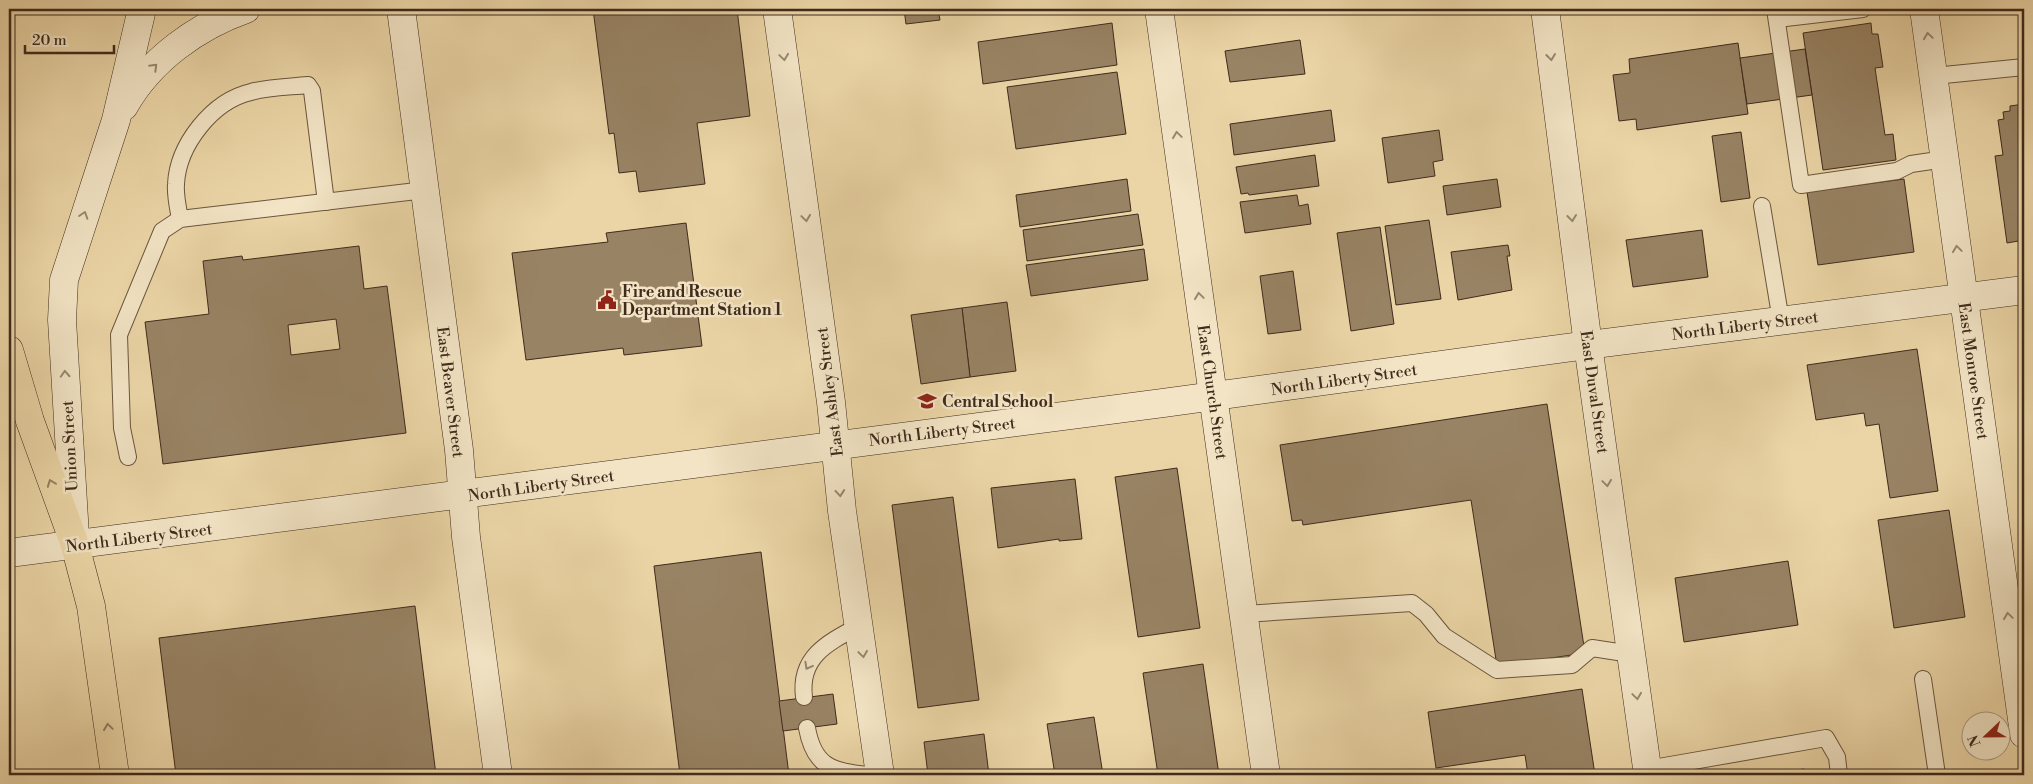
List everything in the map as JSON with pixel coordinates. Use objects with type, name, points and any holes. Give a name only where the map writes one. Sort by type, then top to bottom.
[{"type":"main road","points":[[9,350],[33,430],[75,545]]},
{"type":"main road","name":"Union Street","points":[[75,545],[95,631],[115,775]]},
{"type":"street","name":"Union Street","points":[[75,545],[62,320],[64,287],[71,256],[116,120],[142,9]]},
{"type":"street","name":"Union Street","points":[[116,120],[136,88],[171,51],[204,28],[246,9]]},
{"type":"street","name":"East Beaver Street","points":[[401,9],[459,450],[466,537],[498,775]]},
{"type":"street","name":"East Ashley Street","points":[[777,9],[836,445],[842,511],[880,775]]},
{"type":"street","name":"East Church Street","points":[[1159,9],[1266,775]]},
{"type":"street","name":"East Duval Street","points":[[1545,9],[1588,345],[1647,772]]},
{"type":"street","name":"East Monroe Street","points":[[1924,9],[2024,734]]},
{"type":"street","name":"North Liberty Street","points":[[9,553],[462,496],[1588,345],[2024,290]]},
{"type":"lane","points":[[1863,9],[1776,14],[1801,185],[1898,171],[1911,164],[1945,159]]},
{"type":"lane","points":[[1934,76],[2024,67]]},
{"type":"lane","points":[[180,219],[176,184],[183,153],[200,122],[227,103],[249,92],[308,85],[312,91],[326,202]]},
{"type":"lane","points":[[128,457],[122,428],[119,335],[162,232],[180,219],[425,190]]},
{"type":"lane","points":[[1762,206],[1780,321]]},
{"type":"lane","points":[[1244,614],[1412,602],[1426,614],[1444,636],[1497,670],[1572,665],[1592,648],[1631,654]]},
{"type":"lane","points":[[804,697],[802,684],[804,672],[814,656],[835,638],[858,626]]},
{"type":"lane","points":[[1923,679],[1937,775]]},
{"type":"lane","points":[[807,728],[815,755],[826,766],[868,775]]},
{"type":"lane","points":[[1647,772],[1826,738],[1837,757],[1839,775]]},
{"type":"building","points":[[593,9],[737,9],[750,116],[697,123],[705,184],[639,192],[636,171],[619,173],[614,133],[609,134]]},
{"type":"building","points":[[904,9],[938,9],[940,20],[906,24]]},
{"type":"building","points":[[1112,23],[1117,65],[983,84],[978,42]]},
{"type":"building","points":[[1871,23],[1872,34],[1878,34],[1883,67],[1875,68],[1885,135],[1893,134],[1896,160],[1823,170],[1803,33]]},
{"type":"building","points":[[1300,40],[1305,74],[1230,82],[1225,51]]},
{"type":"building","points":[[1738,43],[1748,114],[1637,130],[1636,119],[1619,121],[1613,75],[1630,73],[1629,59]]},
{"type":"building","points":[[1805,49],[1812,95],[1747,104],[1740,58]]},
{"type":"building","points":[[1117,72],[1126,134],[1016,149],[1007,87]]},
{"type":"building","points":[[2024,104],[2024,240],[2007,243],[1995,156],[2003,155],[1998,120],[2004,119],[2003,112],[2010,111],[2010,106]]},
{"type":"building","points":[[1331,110],[1335,141],[1234,155],[1230,124]]},
{"type":"building","points":[[1439,130],[1443,160],[1433,162],[1435,176],[1388,183],[1382,138]]},
{"type":"building","points":[[1741,132],[1750,198],[1721,202],[1712,136]]},
{"type":"building","points":[[1315,155],[1319,186],[1249,195],[1248,193],[1241,194],[1236,167]]},
{"type":"building","points":[[1127,179],[1131,211],[1020,227],[1016,195]]},
{"type":"building","points":[[1497,179],[1501,207],[1447,215],[1443,186]]},
{"type":"building","points":[[1904,179],[1914,252],[1818,265],[1807,192]]},
{"type":"building","points":[[1297,195],[1299,206],[1308,204],[1311,224],[1245,233],[1240,202]]},
{"type":"building","points":[[1138,214],[1143,245],[1027,261],[1023,230]]},
{"type":"building","points":[[1429,220],[1441,299],[1396,305],[1385,226]]},
{"type":"building","name":"Fire and Rescue Department Station 1","points":[[686,223],[702,346],[624,355],[623,348],[526,360],[512,253],[608,242],[606,233]]},
{"type":"building","points":[[1380,227],[1394,324],[1351,331],[1337,233]]},
{"type":"building","points":[[1702,230],[1708,277],[1633,287],[1626,240]]},
{"type":"building","points":[[1508,245],[1510,256],[1507,256],[1512,290],[1458,300],[1451,252]]},
{"type":"building","points":[[359,246],[364,289],[387,286],[406,433],[163,464],[145,322],[209,314],[203,261],[242,256],[243,260]],"holes":[[[336,319],[340,349],[291,355],[288,325]]]},
{"type":"building","points":[[1144,249],[1148,280],[1031,296],[1026,265]]},
{"type":"building","points":[[1293,271],[1301,330],[1268,334],[1260,276]]},
{"type":"building","points":[[1007,302],[1016,371],[970,377],[962,308]]},
{"type":"building","points":[[962,308],[970,377],[921,384],[911,315]]},
{"type":"building","points":[[1917,349],[1938,491],[1890,498],[1879,424],[1866,426],[1864,413],[1816,420],[1807,365]]},
{"type":"building","points":[[1547,404],[1585,653],[1497,666],[1471,500],[1303,525],[1302,520],[1292,521],[1280,445]]},
{"type":"building","points":[[1177,468],[1200,628],[1138,637],[1115,477]]},
{"type":"building","points":[[1075,479],[1082,539],[1059,541],[1059,539],[998,548],[991,488]]},
{"type":"building","points":[[953,497],[979,700],[918,708],[892,505]]},
{"type":"building","points":[[1949,510],[1965,617],[1894,628],[1878,520]]},
{"type":"building","points":[[761,552],[789,775],[680,775],[654,566]]},
{"type":"building","points":[[1788,561],[1798,625],[1684,642],[1675,578]]},
{"type":"building","points":[[415,606],[436,775],[176,775],[159,638]]},
{"type":"building","points":[[1203,664],[1219,775],[1158,775],[1143,673]]},
{"type":"building","points":[[1582,689],[1595,775],[1528,775],[1525,755],[1436,768],[1428,712]]},
{"type":"building","points":[[833,694],[837,724],[783,731],[779,701]]},
{"type":"building","points":[[1094,717],[1103,775],[1055,775],[1047,724]]},
{"type":"building","points":[[984,734],[989,775],[928,775],[924,742]]},
{"type":"building","points":[[1804,769],[1805,775],[1760,775]]},
{"type":"place","name":"Fire and Rescue Department Station 1","points":[[607,300]]},
{"type":"place","name":"Central School","points":[[927,401]]}]
